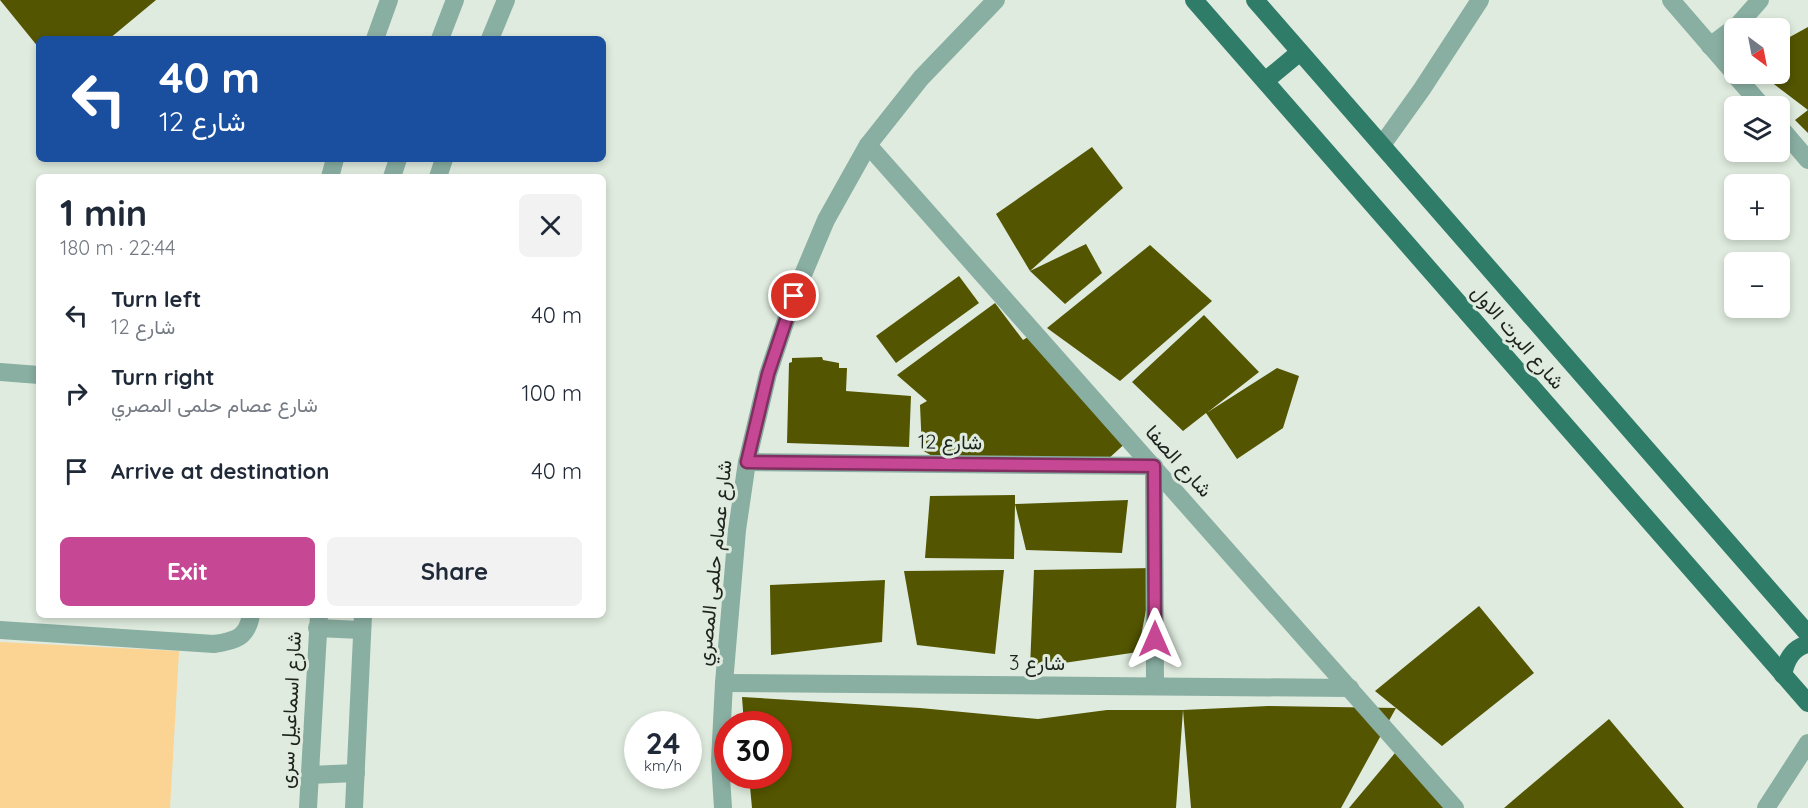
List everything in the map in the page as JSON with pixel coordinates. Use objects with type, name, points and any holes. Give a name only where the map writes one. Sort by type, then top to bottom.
[{"type":"main road","name":"شارع البرت الاول","points":[[1194,0],[1808,703]]},
{"type":"main road","name":"شارع البرت الاول","points":[[1255,0],[1808,634]]},
{"type":"main road","points":[[1265,81],[1300,52]]},
{"type":"main road","points":[[1783,675],[1786,663],[1793,652],[1808,644]]},
{"type":"street","points":[[376,36],[389,0]]},
{"type":"street","points":[[441,36],[455,0]]},
{"type":"street","points":[[491,36],[506,0]]},
{"type":"street","name":"شارع عصام حلمى المصري","points":[[723,808],[720,761],[736,541],[747,462],[768,374],[794,296],[826,220],[868,145],[921,78],[996,0]]},
{"type":"street","points":[[1382,145],[1480,0]]},
{"type":"street","points":[[1671,0],[1724,62]]},
{"type":"street","points":[[1710,46],[1738,26],[1760,0]]},
{"type":"street","points":[[1743,84],[1754,96]]},
{"type":"street","points":[[1790,139],[1808,160]]},
{"type":"street","name":"شارع الصفا","points":[[868,145],[1455,808]]},
{"type":"street","points":[[0,372],[36,375]]},
{"type":"street","name":"شارع 12","points":[[747,462],[1154,466]]},
{"type":"street","points":[[1154,466],[1155,686]]},
{"type":"street","points":[[0,630],[214,644],[234,642],[249,628],[251,618]]},
{"type":"street","points":[[318,621],[362,622],[354,808]]},
{"type":"street","name":"شارع اسماعيل سرى","points":[[308,808],[318,621]]},
{"type":"street","name":"شارع 3","points":[[724,683],[1350,688]]},
{"type":"street","points":[[1766,808],[1808,743]]},
{"type":"street","points":[[309,775],[356,773]]},
{"type":"shaded area","points":[[0,642],[179,651],[170,808],[0,808]]},
{"type":"building","points":[[0,0],[156,0],[113,36],[36,36],[36,44]]},
{"type":"building","points":[[1808,27],[1808,110],[1774,84],[1790,84],[1790,37]]},
{"type":"building","points":[[1808,110],[1808,133],[1795,120]]},
{"type":"building","points":[[1092,147],[1123,188],[1030,271],[996,214]]},
{"type":"building","points":[[1086,244],[1102,273],[1065,304],[1030,271]]},
{"type":"building","points":[[1150,245],[1212,301],[1120,381],[1047,328]]},
{"type":"building","points":[[959,276],[979,303],[896,363],[876,336]]},
{"type":"building","points":[[995,303],[1023,340],[1028,337],[1130,439],[1107,460],[934,457],[922,450],[920,405],[927,401],[897,375]]},
{"type":"building","points":[[1204,315],[1259,372],[1208,412],[1277,368],[1299,376],[1283,428],[1237,459],[1206,413],[1183,431],[1132,382]]},
{"type":"building","points":[[822,357],[823,360],[839,363],[839,368],[847,368],[846,391],[911,396],[909,447],[787,443],[789,363],[792,362],[792,358]]},
{"type":"building","points":[[1015,495],[1014,559],[925,558],[930,496]]},
{"type":"building","points":[[1128,500],[1122,553],[1026,550],[1015,504]]},
{"type":"building","points":[[1154,568],[1138,652],[1030,668],[1034,570]]},
{"type":"building","points":[[1004,570],[995,654],[917,645],[904,571]]},
{"type":"building","points":[[885,580],[882,642],[771,655],[770,585]]},
{"type":"building","points":[[1479,606],[1534,673],[1442,746],[1375,691]]},
{"type":"building","points":[[742,697],[920,708],[1038,719],[1107,710],[1183,710],[1176,808],[752,808],[750,789],[792,789],[792,711],[743,711]]},
{"type":"building","points":[[1268,706],[1396,708],[1341,808],[1191,808],[1183,710]]},
{"type":"building","points":[[1609,719],[1684,808],[1504,808]]},
{"type":"building","points":[[1395,753],[1452,808],[1349,808]]},
{"type":"route","points":[[794,296],[768,374],[747,462],[1154,466],[1155,639]]}]
